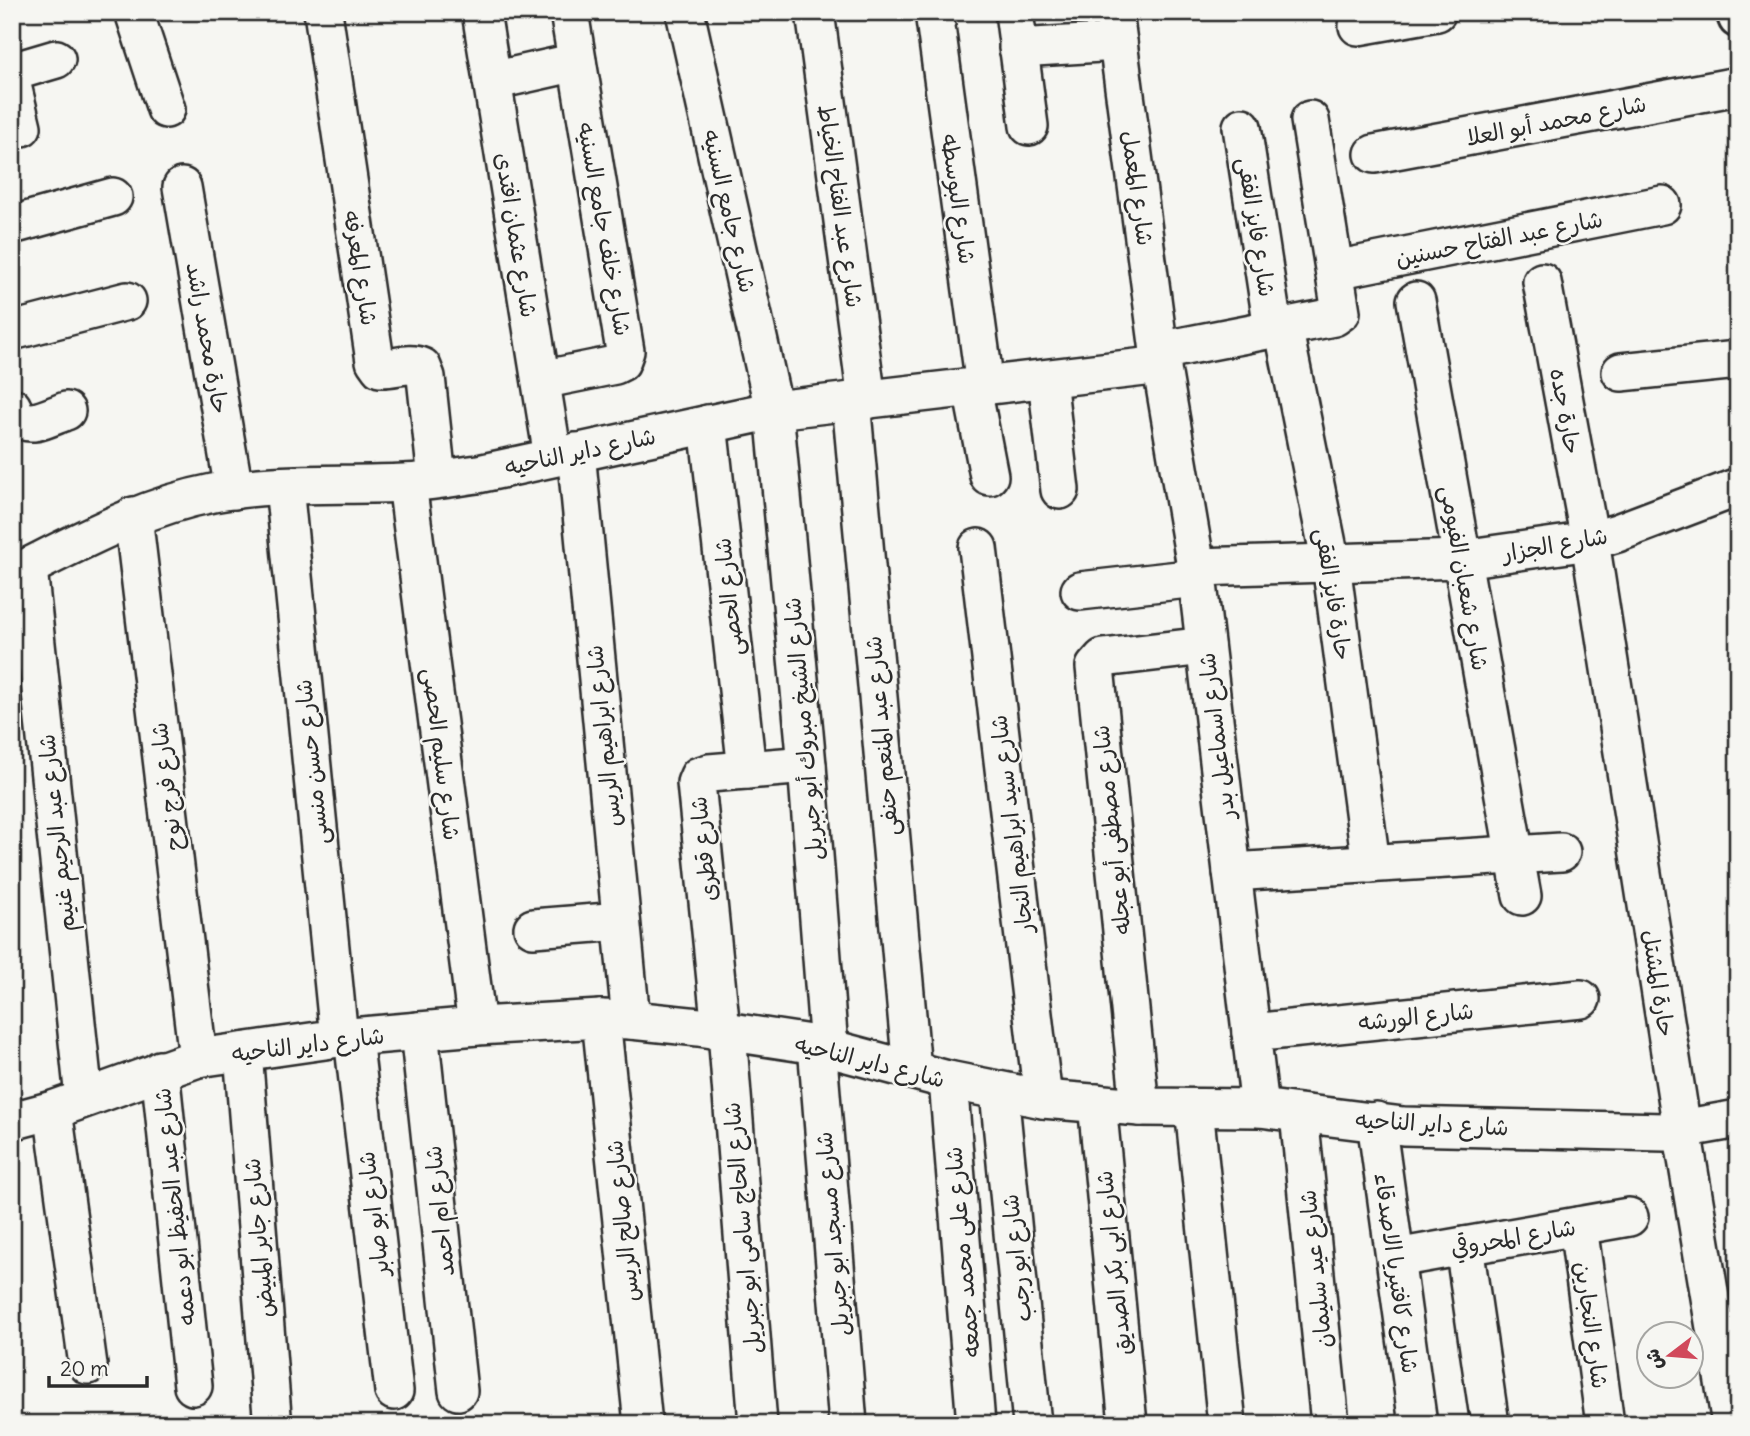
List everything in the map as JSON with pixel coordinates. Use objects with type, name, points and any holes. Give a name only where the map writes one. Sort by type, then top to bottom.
[{"type":"main road","points":[[1736,12],[1738,18]]},
{"type":"street","points":[[113,12],[118,12]]},
{"type":"street","points":[[134,12],[166,108]]},
{"type":"street","name":"شارع المعرفه","points":[[323,12],[375,361],[380,368],[414,364],[422,367],[426,377],[422,481]]},
{"type":"street","name":"شارع عثمان افتدى","points":[[481,12],[541,380],[564,455]]},
{"type":"street","name":"شارع خلف جامع السنيه","points":[[541,380],[615,365],[621,362],[625,351],[569,12]]},
{"type":"street","name":"شارع جامع السنيه","points":[[685,12],[774,410]]},
{"type":"street","name":"شارع عبد الفتاح الخياط","points":[[815,12],[859,400]]},
{"type":"street","name":"شارع البوسطه","points":[[934,12],[989,476]]},
{"type":"street","points":[[1014,12],[1029,126]]},
{"type":"street","points":[[1358,26],[1437,12]]},
{"type":"street","points":[[1018,48],[1116,27]]},
{"type":"street","name":"شارع المعمل","points":[[1116,27],[1161,358]]},
{"type":"street","points":[[12,72],[56,59]]},
{"type":"street","points":[[492,81],[577,62]]},
{"type":"street","points":[[12,85],[22,127]]},
{"type":"street","name":"شارع محمد أبو العلا","points":[[1374,154],[1738,86]]},
{"type":"street","points":[[1310,120],[1335,270]]},
{"type":"street","name":"شارع فايز الفقى","points":[[1242,127],[1278,327]]},
{"type":"street","name":"حارة محمد راشد","points":[[182,187],[234,490]]},
{"type":"street","points":[[12,225],[113,197]]},
{"type":"street","name":"شارع عبد الفتاح حسنين","points":[[1335,270],[1662,205]]},
{"type":"street","name":"شارع داير الناحيه","points":[[20,571],[133,516],[211,493],[284,486],[422,481],[478,474],[774,410],[1047,379],[1161,358],[1339,314],[1342,309],[1335,270]]},
{"type":"street","name":"حارة جده","points":[[1542,282],[1590,541]]},
{"type":"street","points":[[12,331],[127,301]]},
{"type":"street","name":"شارع شعبان الفيومى","points":[[1416,301],[1522,896]]},
{"type":"street","name":"حارة فايز الفقى","points":[[1278,327],[1331,564],[1371,864]]},
{"type":"street","name":"شارع اسماعيل بدر","points":[[1161,358],[1196,573],[1260,1108]]},
{"type":"street","points":[[1621,372],[1738,360]]},
{"type":"street","points":[[1047,379],[1060,490]]},
{"type":"street","name":"شارع عبد المنعم حنفى","points":[[859,400],[912,1070]]},
{"type":"street","points":[[12,407],[17,418],[31,423],[66,411]]},
{"type":"street","name":"شارع الشيخ مبروك أبو جبريل","points":[[774,410],[807,765],[823,1047]]},
{"type":"street","name":"شارع الحصى","points":[[708,424],[747,770]]},
{"type":"street","name":"شارع ابراهيم الريس","points":[[564,455],[621,921],[616,1019]]},
{"type":"street","name":"شارع سليم الحصى","points":[[422,481],[477,1026]]},
{"type":"street","name":"شارع حسن منسى","points":[[284,486],[346,1038]]},
{"type":"street","name":"شارع الجزار","points":[[1080,590],[1196,573],[1462,559],[1590,541],[1738,487]]},
{"type":"street","name":"شارع فرج نوح","points":[[133,516],[198,1058]]},
{"type":"street","name":"حارة المشتل","points":[[1590,541],[1682,1129],[1727,1336],[1731,1424]]},
{"type":"street","name":"شارع سيد ابراهيم النجار","points":[[978,548],[1043,1099]]},
{"type":"street","name":"شارع عبد الرحيم غنيم","points":[[20,571],[69,1104],[88,1366]]},
{"type":"street","name":"شارع مصطفى أبو عجله","points":[[1140,1107],[1095,667],[1103,659],[1205,646]]},
{"type":"street","name":"شارع قطرى","points":[[724,1031],[696,783],[699,776],[709,773],[807,765]]},
{"type":"street","points":[[1232,872],[1561,852]]},
{"type":"street","points":[[533,928],[621,921]]},
{"type":"street","name":"شارع الورشه","points":[[1251,1032],[1581,999]]},
{"type":"street","name":"شارع داير الناحيه","points":[[12,1121],[69,1104],[198,1058],[419,1031],[616,1019],[724,1031],[823,1047],[948,1080],[1043,1099],[1140,1107],[1260,1108],[1414,1126],[1665,1132],[1738,1119]]},
{"type":"street","name":"شارع صالح الريس","points":[[616,1019],[643,1424]]},
{"type":"street","name":"شارع ام احمد","points":[[419,1031],[458,1391]]},
{"type":"street","name":"شارع الحاج سامى ابو جبريل","points":[[724,1031],[758,1424]]},
{"type":"street","name":"شارع ابو صابر","points":[[346,1038],[394,1391]]},
{"type":"street","name":"شارع مسجد ابو جبريل","points":[[823,1047],[848,1424]]},
{"type":"street","name":"شارع جابر المبيض","points":[[243,1052],[271,1424]]},
{"type":"street","name":"شارع عبد الحفيظ ابو دعمه","points":[[160,1070],[192,1386]]},
{"type":"street","name":"شارع على محمد جمعه","points":[[948,1080],[976,1424]]},
{"type":"street","name":"شارع ابو رجب","points":[[999,1092],[1032,1424]]},
{"type":"street","name":"شارع ابى بكر الصديق","points":[[1097,1103],[1128,1424]]},
{"type":"street","points":[[1194,1108],[1227,1424]]},
{"type":"street","name":"شارع عيد سليمان","points":[[1300,1114],[1330,1424]]},
{"type":"street","name":"شارع كافتيريا الاصدقاء","points":[[1376,1121],[1418,1424]]},
{"type":"street","name":"شارع المحروقي","points":[[1396,1258],[1629,1217]]},
{"type":"street","name":"شارع النجارين","points":[[1578,1226],[1605,1424]]},
{"type":"street","points":[[1464,1246],[1490,1424]]}]
